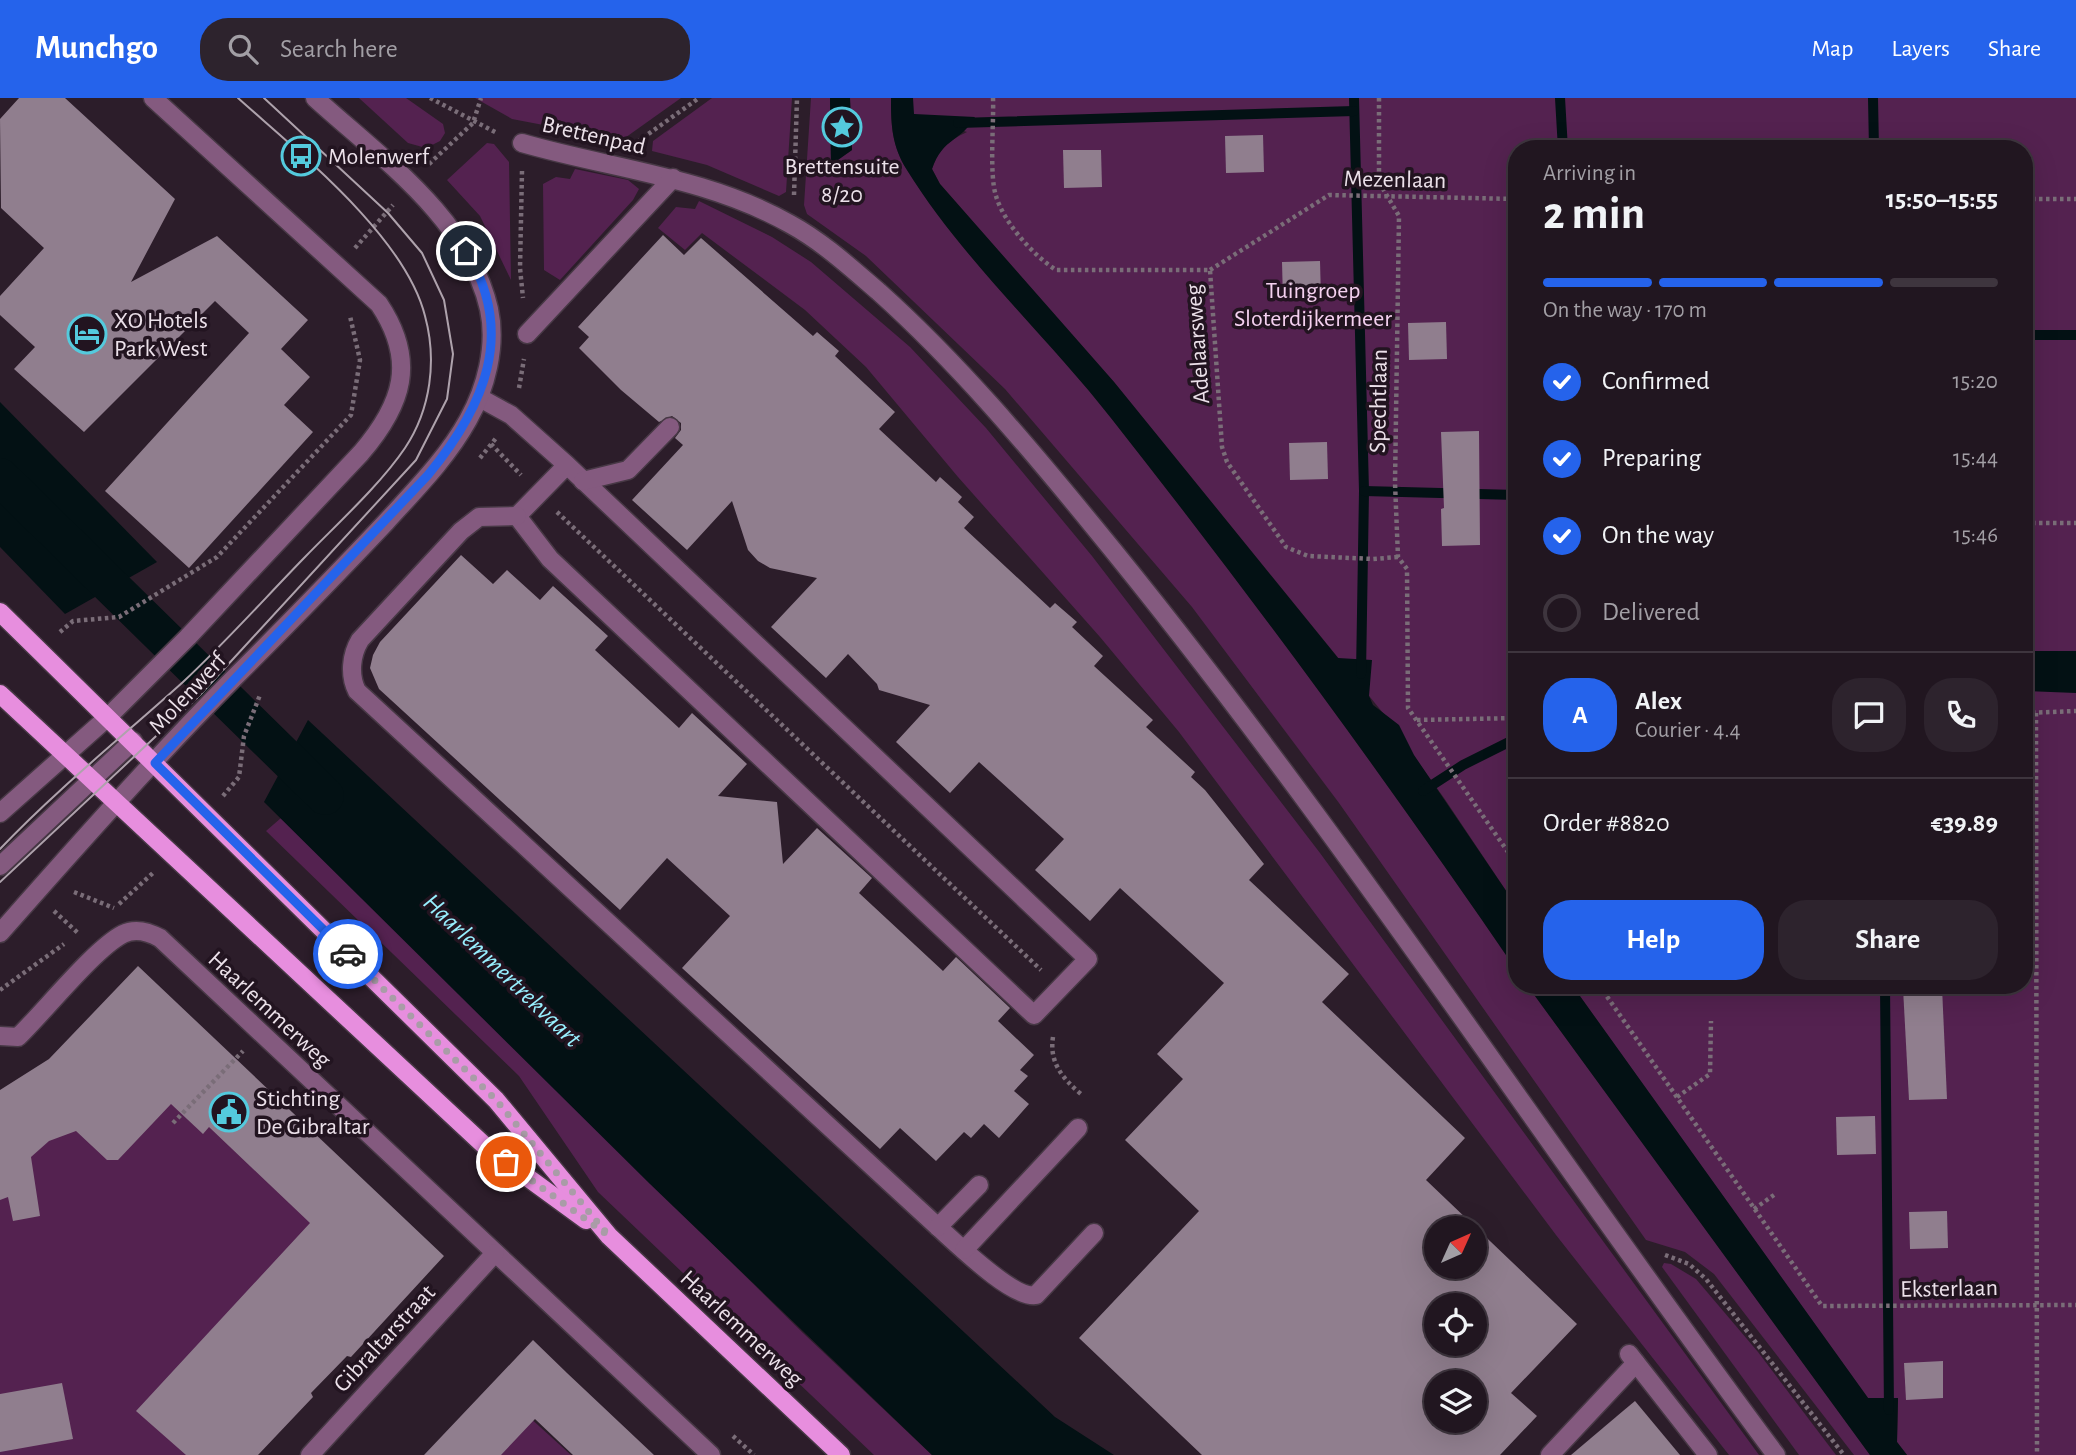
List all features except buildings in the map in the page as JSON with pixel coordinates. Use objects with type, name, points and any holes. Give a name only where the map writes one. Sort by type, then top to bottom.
[{"type":"main road","name":"Haarlemmerweg","points":[[0,612],[496,1100],[609,1236],[841,1455]]},
{"type":"main road","name":"Haarlemmerweg","points":[[0,694],[486,1147],[609,1236]]},
{"type":"street","name":"Molenwerf","points":[[0,813],[108,716],[188,638],[361,453],[380,430],[403,380],[401,352],[393,325],[379,304],[153,98]]},
{"type":"street","name":"Molenwerf","points":[[0,933],[209,703],[326,586],[428,475],[467,422],[480,398],[491,353],[489,313],[478,270],[455,232],[408,184],[314,98]]},
{"type":"street","name":"Brettenpad","points":[[522,143],[673,178],[750,203],[794,226],[857,272],[909,318],[970,382],[1191,645],[1331,832],[1625,1250],[1776,1455]]},
{"type":"street","name":"Brettenpad","points":[[527,334],[673,178]]},
{"type":"street","points":[[480,398],[510,415],[566,465],[1088,959],[1034,1015],[550,559],[517,516]]},
{"type":"street","points":[[583,481],[628,470],[670,427]]},
{"type":"street","points":[[566,465],[517,516],[479,517],[461,531],[360,640],[353,652],[352,682],[356,691],[938,1227],[1009,1286],[1031,1297],[1035,1295],[1094,1233]]},
{"type":"street","points":[[0,866],[133,741]]},
{"type":"street","name":"Haarlemmerweg","points":[[0,1036],[18,1037],[97,955],[125,933],[150,933],[160,938],[711,1455]]},
{"type":"street","points":[[964,1250],[1078,1128]]},
{"type":"street","points":[[938,1227],[979,1185]]},
{"type":"street","name":"Gibraltarstraat","points":[[310,1455],[495,1254]]},
{"type":"street","points":[[1550,1455],[1633,1358],[1708,1455]]},
{"type":"path","name":"Brettenpad","points":[[430,98],[473,123],[522,143]]},
{"type":"path","points":[[339,265],[388,213],[408,184],[473,123],[481,98]]},
{"type":"path","points":[[607,164],[699,98]]},
{"type":"path","points":[[794,226],[797,98]]},
{"type":"path","name":"Adelaarsweg","points":[[993,98],[995,193],[1003,214],[1043,262],[1056,270],[1210,270],[1222,447],[1227,462],[1286,547],[1308,556],[1352,559],[1398,557]]},
{"type":"path","name":"Spechtlaan","points":[[1379,98],[1379,182],[1385,197],[1399,216],[1395,483],[1398,557],[1407,569],[1408,708],[1417,720]]},
{"type":"path","name":"Mezenlaan","points":[[1210,270],[1329,195],[1508,199]]},
{"type":"path","points":[[2033,200],[2076,199]]},
{"type":"path","points":[[40,650],[73,621],[119,617],[217,556],[351,415],[360,360],[351,318],[344,309]]},
{"type":"path","points":[[467,422],[539,494],[1044,972]]},
{"type":"path","points":[[2033,523],[2076,523]]},
{"type":"path","points":[[244,736],[256,701]]},
{"type":"path","points":[[2037,1455],[2036,713],[2076,711]]},
{"type":"path","points":[[1417,720],[1508,718]]},
{"type":"path","points":[[1417,720],[1508,852]]},
{"type":"path","points":[[0,990],[79,934]]},
{"type":"path","points":[[1606,994],[1754,1209],[1774,1195]]},
{"type":"path","points":[[1677,1097],[1710,1074],[1711,1020]]},
{"type":"path","points":[[173,1123],[227,1068]]},
{"type":"path","points":[[1063,1078],[1081,1094]]},
{"type":"path","name":"Eksterlaan","points":[[1754,1209],[1822,1306],[2076,1305]]},
{"type":"path","points":[[1625,1250],[1668,1255],[1689,1264],[1706,1279],[1844,1455]]},
{"type":"green space","points":[[359,98],[406,98],[443,124],[445,133],[440,141],[426,148],[408,143]]},
{"type":"green space","points":[[475,98],[681,98],[622,140],[512,119]]},
{"type":"green space","points":[[712,98],[792,98],[786,192],[779,196],[707,165],[652,151],[653,141]]},
{"type":"green space","points":[[811,98],[830,98],[831,164],[852,150],[850,98],[891,98],[892,127],[898,153],[929,203],[979,266],[1086,387],[1268,622],[1508,958],[1508,994],[1534,994],[1870,1455],[1854,1455],[1714,1274],[1685,1252],[1646,1240],[1339,803],[1192,607],[1005,389],[866,256],[807,214],[804,205]]},
{"type":"green space","name":"Tuingroep Sloterdijkermeer","points":[[913,98],[2076,98],[2076,1455],[1907,1455],[1897,1442],[1898,1398],[1868,1398],[1578,994],[2033,994],[2033,140],[1508,140],[1508,894],[1383,713],[1114,382],[940,184],[932,169],[938,156],[949,142],[967,132],[913,114]]},
{"type":"green space","points":[[487,143],[494,144],[509,162],[511,280],[480,216],[447,180]]},
{"type":"green space","points":[[575,169],[628,180],[639,189],[633,200],[560,280],[544,270],[543,184],[556,177],[570,179]]},
{"type":"green space","points":[[699,201],[772,237],[811,262],[910,347],[986,428],[1092,556],[1320,853],[1759,1455],[1729,1455],[1556,1235],[1179,732],[866,367],[805,310],[702,233],[685,250],[658,228],[676,207],[695,209]]},
{"type":"green space","points":[[281,818],[803,1333],[932,1455],[874,1455],[598,1192],[519,1076],[266,831]]},
{"type":"green space","points":[[134,1031],[368,1257],[198,1455],[0,1455],[0,1142]]},
{"type":"green space","points":[[1664,1263],[1671,1264],[1696,1279],[1758,1352],[1836,1455],[1799,1455],[1662,1267]]},
{"type":"green space","points":[[528,1416],[571,1455],[488,1455]]},
{"type":"water","points":[[830,98],[850,98],[852,150],[831,165]]},
{"type":"water","points":[[891,98],[913,98],[914,114],[975,117],[936,159],[932,169],[940,184],[1114,382],[1338,658],[1372,660],[1369,696],[1373,705],[1399,725],[1414,755],[1508,894],[1508,958],[1369,760],[1216,554],[1086,387],[979,266],[929,203],[898,153],[892,127]]},
{"type":"water","points":[[0,402],[157,562],[65,614],[0,547]]},
{"type":"water","points":[[2033,651],[2076,651],[2076,693],[2033,691]]},
{"type":"water","points":[[308,720],[1055,1417],[1114,1455],[932,1455],[650,1184],[264,802]]},
{"type":"water","points":[[1534,994],[1578,994],[1868,1398],[1898,1398],[1897,1442],[1907,1455],[1870,1455]]},
{"type":"waterway","points":[[1354,98],[1364,491],[1361,674]]},
{"type":"waterway","points":[[1560,98],[1562,140]]},
{"type":"waterway","points":[[1873,98],[1874,140]]},
{"type":"waterway","points":[[958,123],[1354,111]]},
{"type":"waterway","points":[[2033,335],[2076,335]]},
{"type":"waterway","name":"Haarlemmertrekvaart","points":[[0,477],[325,796]]},
{"type":"waterway","points":[[1364,491],[1508,495]]},
{"type":"waterway","points":[[1423,791],[1463,765],[1508,742]]},
{"type":"waterway","points":[[1885,994],[1889,1410]]},
{"type":"tram line","points":[[0,849],[44,805],[183,682],[230,636],[383,476],[405,448],[421,417],[429,384],[431,350],[425,316],[414,286],[396,256],[346,197],[238,98]]},
{"type":"tram line","points":[[0,882],[200,695],[416,460],[447,399],[453,354],[444,300],[422,253],[388,213],[264,98]]},
{"type":"way so far","points":[[348,954],[496,1100],[609,1236],[506,1162]]},
{"type":"place","name":"Brettensuite 8/20","points":[[842,127]]},
{"type":"place","name":"Molenwerf","points":[[301,156]]},
{"type":"place","name":"XO Hotels Park West","points":[[87,334]]},
{"type":"place","name":"Stichting De Gibraltar","points":[[229,1112]]},
{"type":"route","points":[[348,954],[155,763],[209,703],[326,586],[428,475],[467,422],[480,398],[491,353],[489,313],[478,270],[466,251]]}]
